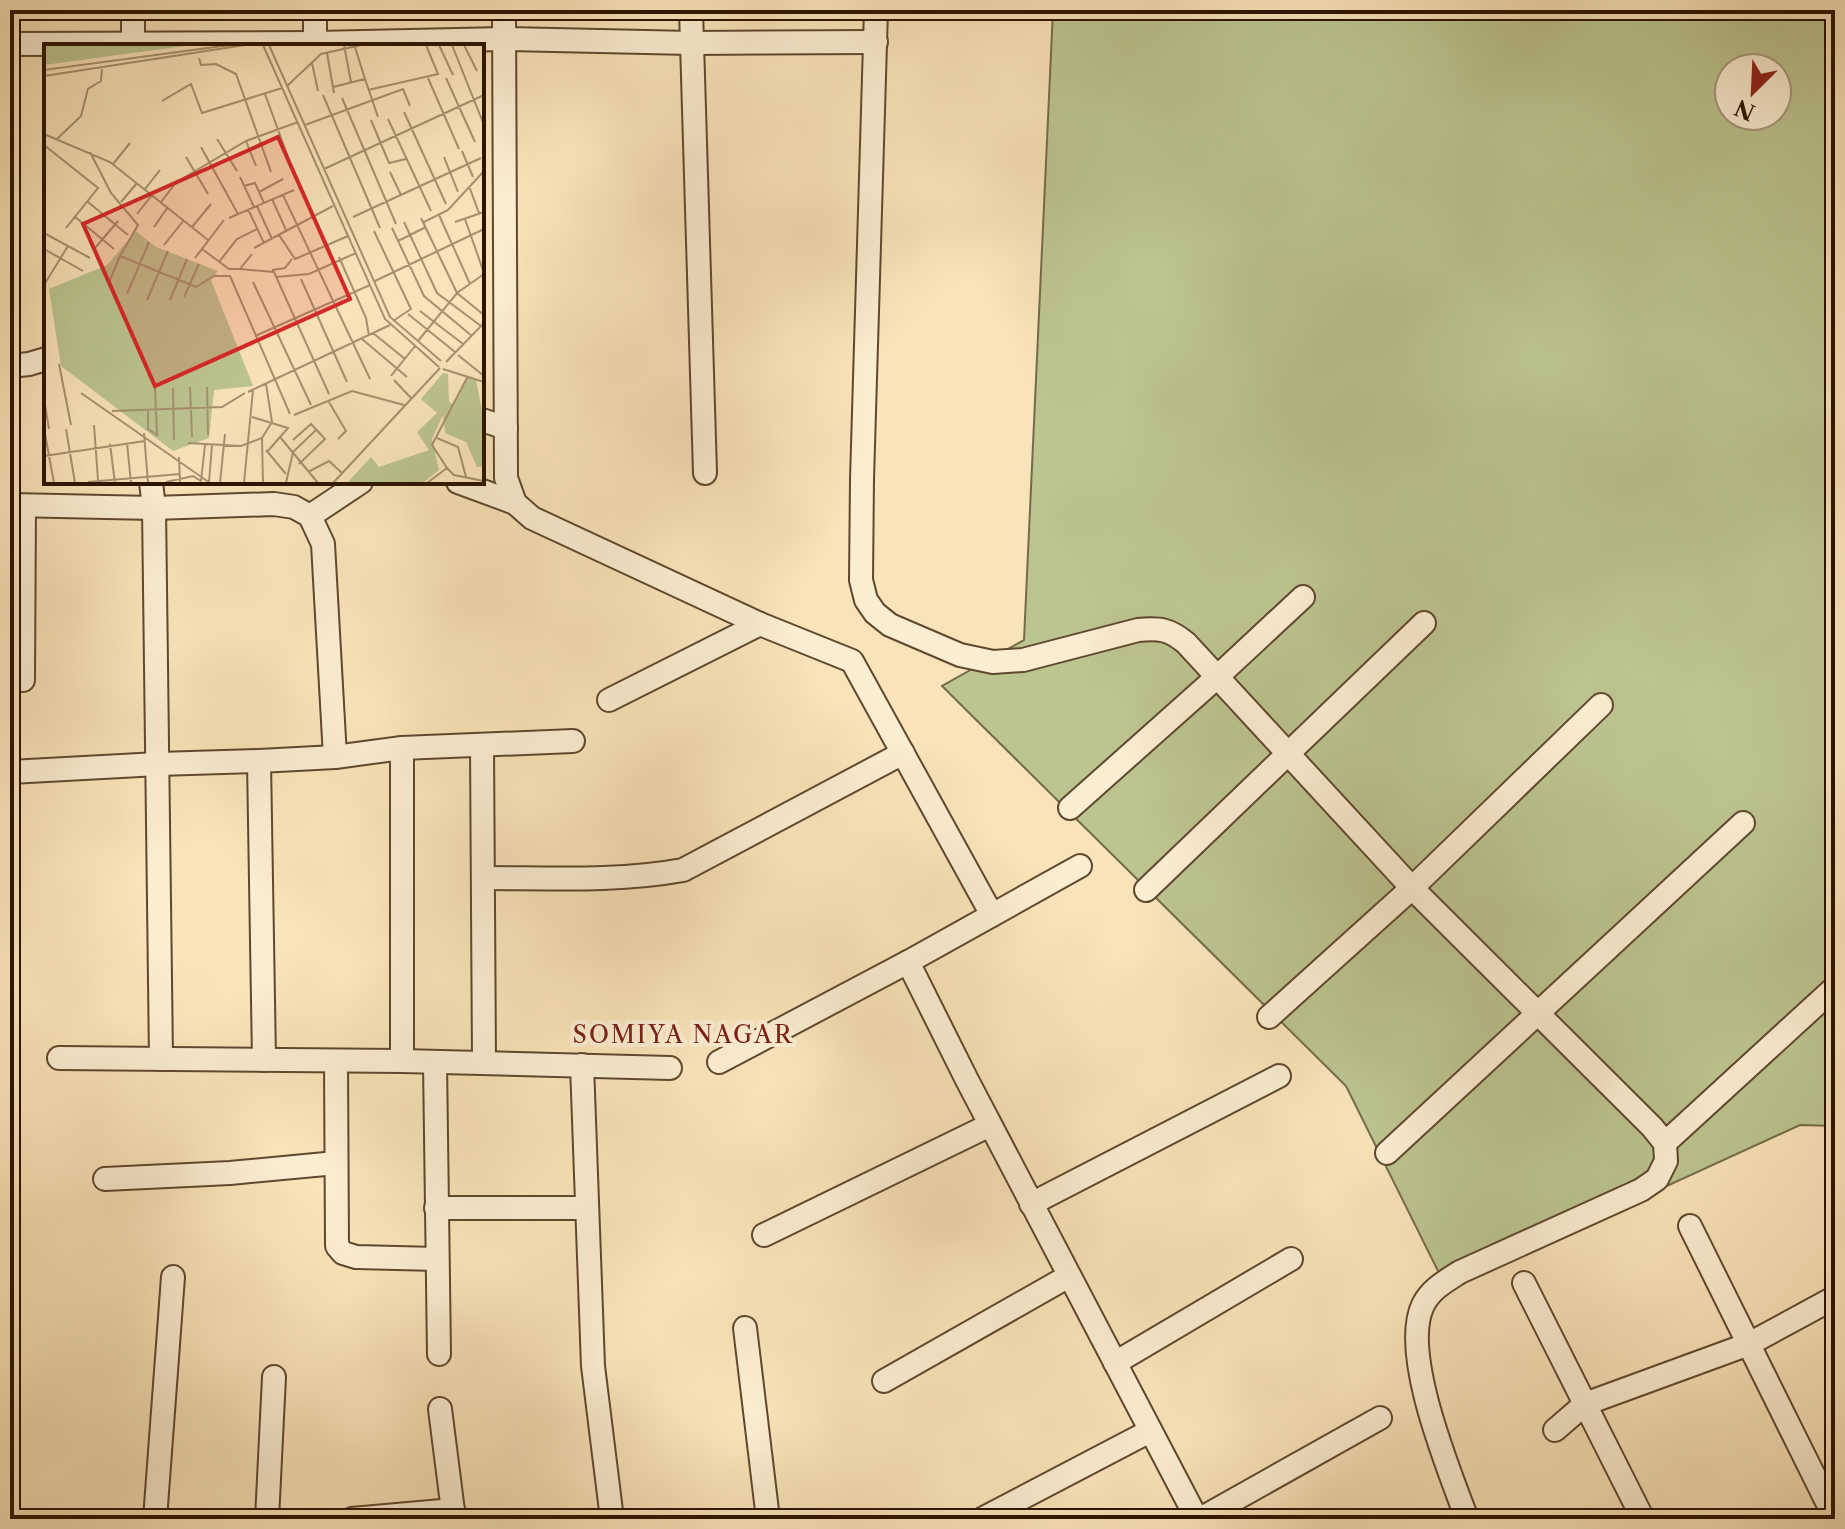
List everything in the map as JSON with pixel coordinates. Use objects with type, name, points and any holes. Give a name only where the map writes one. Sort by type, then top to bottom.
[{"type":"street","points":[[133,10],[133,44]]},
{"type":"street","points":[[315,10],[315,44]]},
{"type":"street","points":[[504,10],[506,478],[515,503]]},
{"type":"street","points":[[691,10],[705,473]]},
{"type":"street","points":[[876,10],[861,580],[866,600],[875,613],[890,625],[960,655],[993,662],[1023,660],[1138,630],[1157,628],[1173,633],[1186,643],[1412,888],[1665,1143],[1666,1161],[1657,1179],[1641,1190],[1460,1272],[1437,1286],[1424,1304],[1417,1327],[1421,1378],[1438,1439],[1467,1519]]},
{"type":"street","points":[[346,44],[504,39],[691,43],[876,42]]},
{"type":"street","points":[[10,44],[44,44]]},
{"type":"street","points":[[10,366],[44,360]]},
{"type":"street","points":[[484,421],[506,428]]},
{"type":"street","points":[[151,484],[161,1059]]},
{"type":"street","points":[[310,516],[358,484]]},
{"type":"street","points":[[463,484],[515,503],[532,518],[760,624],[852,661],[992,915]]},
{"type":"street","points":[[23,680],[17,506],[154,508],[274,504],[294,507],[310,516],[323,544],[335,757]]},
{"type":"street","points":[[1070,808],[1303,597]]},
{"type":"street","points":[[1146,890],[1424,623]]},
{"type":"street","points":[[609,700],[760,624]]},
{"type":"street","points":[[1269,1017],[1412,888],[1601,705]]},
{"type":"street","points":[[10,772],[335,757],[402,748],[573,741]]},
{"type":"street","points":[[482,745],[484,1063]]},
{"type":"street","points":[[402,748],[402,1061]]},
{"type":"street","points":[[483,878],[621,878],[683,870],[903,753]]},
{"type":"street","points":[[259,761],[264,1060]]},
{"type":"street","points":[[1387,1153],[1743,823]]},
{"type":"street","points":[[719,1062],[1080,866]]},
{"type":"street","points":[[908,962],[1031,1204],[1198,1519],[1380,1418]]},
{"type":"street","points":[[1665,1143],[1832,990]]},
{"type":"street","points":[[59,1058],[402,1061],[670,1068]]},
{"type":"street","points":[[336,1061],[337,1246],[343,1253],[356,1257],[437,1259]]},
{"type":"street","points":[[435,1062],[439,1354]]},
{"type":"street","points":[[582,1065],[593,1366],[612,1519]]},
{"type":"street","points":[[1031,1204],[1279,1076]]},
{"type":"street","points":[[764,1235],[990,1125]]},
{"type":"street","points":[[105,1179],[230,1173],[336,1163]]},
{"type":"street","points":[[436,1208],[587,1208]]},
{"type":"street","points":[[1690,1226],[1749,1344],[1827,1480],[1835,1518]]},
{"type":"street","points":[[1115,1363],[1291,1259]]},
{"type":"street","points":[[884,1381],[1069,1276]]},
{"type":"street","points":[[155,1519],[173,1277]]},
{"type":"street","points":[[1524,1283],[1643,1519]]},
{"type":"street","points":[[1555,1430],[1585,1404],[1749,1344],[1832,1299]]},
{"type":"street","points":[[745,1328],[768,1519]]},
{"type":"street","points":[[267,1519],[274,1377]]},
{"type":"street","points":[[352,1519],[454,1515],[440,1409]]},
{"type":"street","points":[[982,1519],[1150,1431]]},
{"type":"green space","points":[[1053,10],[1835,10],[1835,1126],[1800,1125],[1446,1287],[1346,1086],[942,686],[1024,640]]},
{"type":"district","name":"SOMIYA NAGAR","points":[[683,1035]]}]
